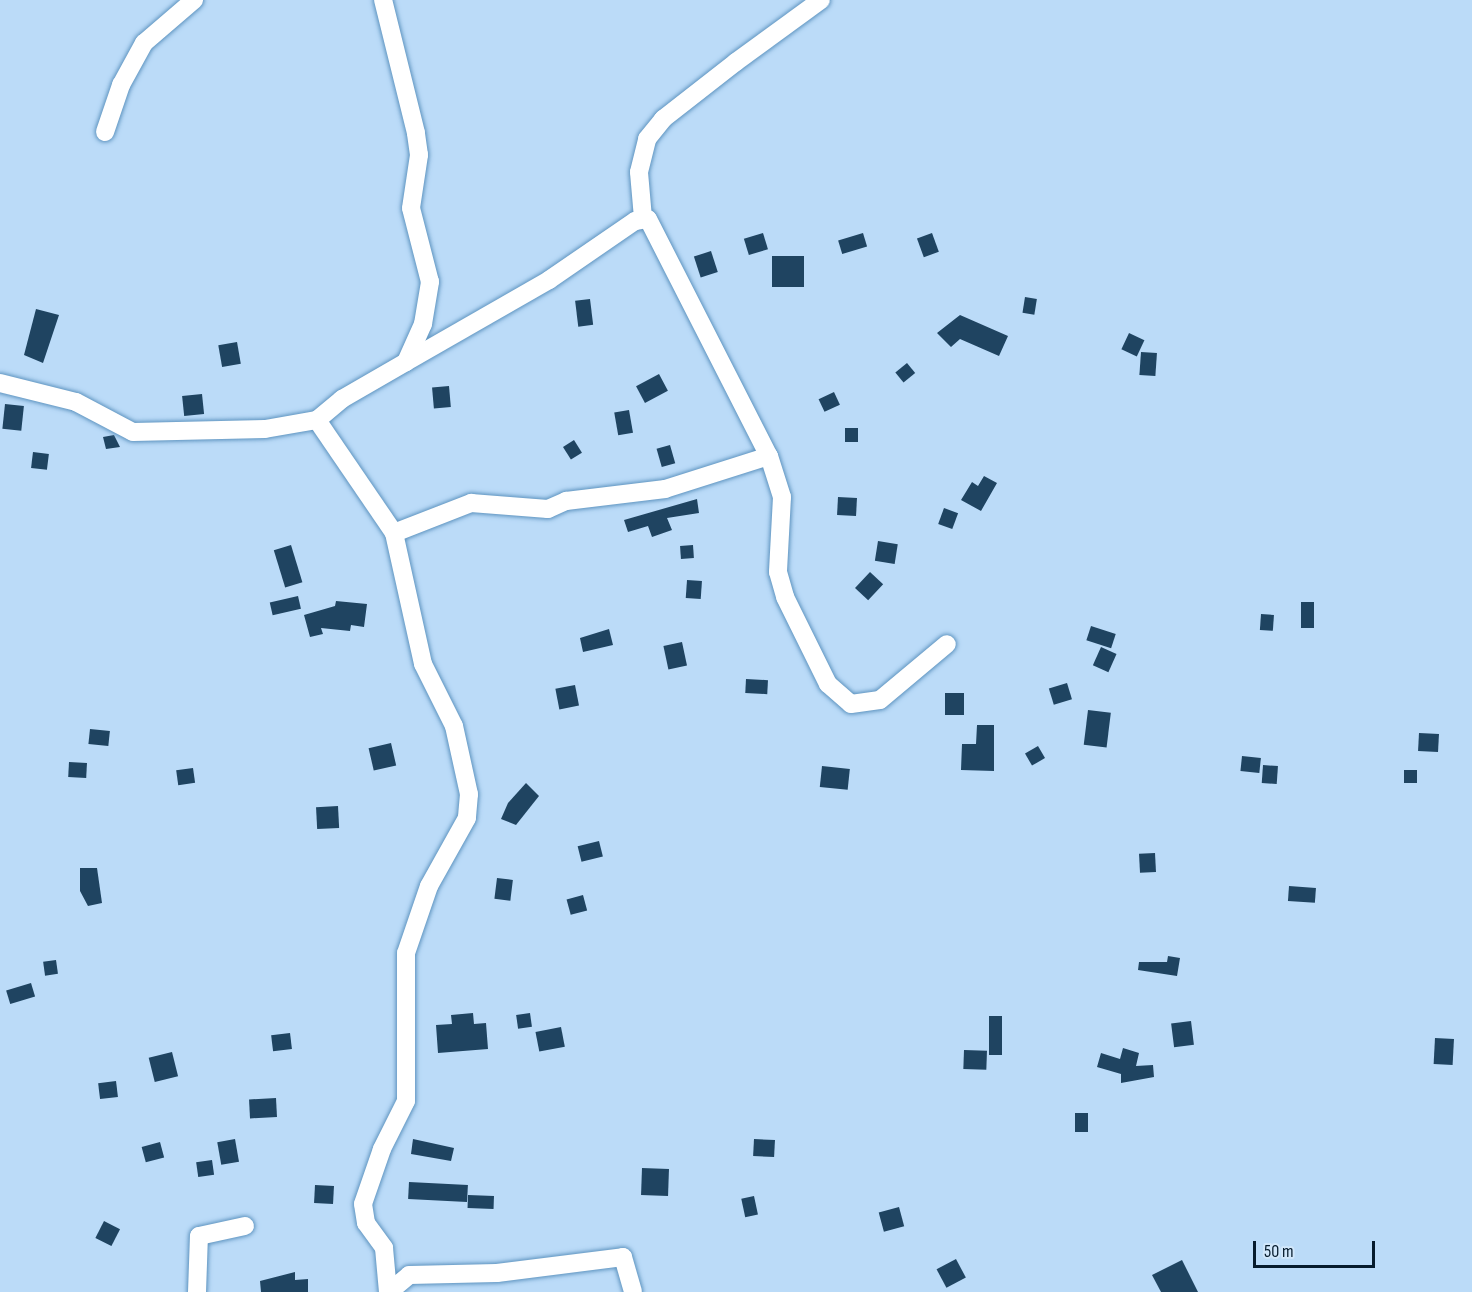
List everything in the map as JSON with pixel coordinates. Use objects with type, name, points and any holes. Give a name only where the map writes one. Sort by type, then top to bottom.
[{"type":"street","points":[[105,132],[121,85],[144,43],[194,0]]},
{"type":"street","points":[[382,0],[416,133],[419,155],[411,208],[430,282],[423,324],[406,362]]},
{"type":"street","points":[[643,218],[639,172],[647,139],[663,120],[735,62],[822,0]]},
{"type":"street","points":[[0,383],[76,402],[133,432],[265,429],[317,420],[342,399],[549,280],[643,218]]},
{"type":"street","points":[[643,218],[652,223],[769,456],[782,497],[776,555],[784,597],[839,697],[850,704],[880,700],[947,644]]},
{"type":"street","points":[[317,420],[394,533],[423,664],[454,726],[469,794],[467,818],[429,886],[406,953],[406,1101],[382,1149],[363,1204],[366,1223],[386,1255],[388,1292]]},
{"type":"street","points":[[394,533],[471,503],[548,509],[566,501],[666,489],[769,456]]},
{"type":"street","points":[[197,1292],[199,1236],[245,1226]]},
{"type":"street","points":[[388,1292],[409,1275],[497,1273],[623,1257],[633,1292]]},
{"type":"building","points":[[763,233],[768,249],[749,255],[744,239]]},
{"type":"building","points":[[863,233],[867,246],[842,254],[838,241]]},
{"type":"building","points":[[932,233],[939,252],[924,257],[917,238]]},
{"type":"building","points":[[711,251],[718,272],[701,277],[694,257]]},
{"type":"building","points":[[772,256],[804,256],[804,287],[772,287]]},
{"type":"building","points":[[1025,297],[1037,299],[1034,315],[1022,313]]},
{"type":"building","points":[[590,299],[593,325],[578,327],[575,301]]},
{"type":"building","points":[[36,309],[59,315],[43,363],[24,355]]},
{"type":"building","points":[[960,315],[1008,336],[999,356],[960,339],[951,347],[937,333]]},
{"type":"building","points":[[1129,333],[1144,340],[1137,356],[1121,349]]},
{"type":"building","points":[[237,342],[241,364],[222,367],[218,345]]},
{"type":"building","points":[[1141,352],[1157,353],[1155,376],[1139,375]]},
{"type":"building","points":[[907,363],[915,373],[904,383],[895,372]]},
{"type":"building","points":[[659,374],[668,391],[645,403],[636,386]]},
{"type":"building","points":[[449,386],[451,407],[434,408],[432,387]]},
{"type":"building","points":[[834,392],[840,405],[825,412],[819,399]]},
{"type":"building","points":[[202,394],[204,414],[184,416],[182,396]]},
{"type":"building","points":[[5,404],[24,406],[21,431],[2,429]]},
{"type":"building","points":[[629,410],[633,433],[618,435],[614,413]]},
{"type":"building","points":[[845,428],[858,428],[858,442],[845,442]]},
{"type":"building","points":[[114,435],[120,447],[106,449],[103,437]]},
{"type":"building","points":[[574,440],[582,453],[571,460],[563,447]]},
{"type":"building","points":[[670,445],[675,463],[662,467],[657,449]]},
{"type":"building","points":[[33,452],[49,454],[47,470],[31,468]]},
{"type":"building","points":[[984,476],[997,483],[981,511],[961,500],[972,482],[978,486]]},
{"type":"building","points":[[838,497],[857,498],[856,516],[837,515]]},
{"type":"building","points":[[697,499],[699,513],[667,518],[672,530],[652,537],[648,526],[628,532],[624,520]]},
{"type":"building","points":[[944,508],[958,513],[952,529],[938,524]]},
{"type":"building","points":[[878,541],[898,544],[895,564],[875,561]]},
{"type":"building","points":[[291,545],[302,582],[285,588],[274,550]]},
{"type":"building","points":[[693,545],[694,558],[681,559],[680,546]]},
{"type":"building","points":[[870,572],[883,584],[868,600],[855,588]]},
{"type":"building","points":[[687,580],[702,581],[701,599],[686,598]]},
{"type":"building","points":[[298,596],[301,609],[273,615],[270,603]]},
{"type":"building","points":[[336,601],[367,604],[364,627],[351,625],[350,631],[321,628],[323,634],[310,637],[304,615],[335,606]]},
{"type":"building","points":[[1301,602],[1314,602],[1314,628],[1301,628]]},
{"type":"building","points":[[1261,614],[1274,615],[1273,631],[1260,630]]},
{"type":"building","points":[[1091,626],[1116,634],[1111,648],[1086,640]]},
{"type":"building","points":[[609,629],[613,645],[583,652],[580,638]]},
{"type":"building","points":[[682,642],[687,665],[668,669],[663,646]]},
{"type":"building","points":[[1101,647],[1117,654],[1108,672],[1093,665]]},
{"type":"building","points":[[746,679],[768,680],[767,694],[745,693]]},
{"type":"building","points":[[1067,683],[1072,699],[1054,705],[1049,689]]},
{"type":"building","points":[[575,685],[579,706],[559,709],[555,689]]},
{"type":"building","points":[[945,693],[964,693],[964,715],[945,715]]},
{"type":"building","points":[[1088,710],[1111,713],[1107,748],[1084,745]]},
{"type":"building","points":[[977,725],[994,725],[994,771],[961,770],[962,744],[976,744]]},
{"type":"building","points":[[90,729],[110,731],[108,746],[88,744]]},
{"type":"building","points":[[1419,733],[1439,734],[1438,752],[1418,751]]},
{"type":"building","points":[[391,743],[396,765],[374,771],[369,748]]},
{"type":"building","points":[[1038,746],[1045,758],[1032,766],[1025,754]]},
{"type":"building","points":[[1242,756],[1261,758],[1259,773],[1240,771]]},
{"type":"building","points":[[69,762],[87,763],[86,778],[68,777]]},
{"type":"building","points":[[1263,765],[1278,766],[1277,784],[1262,783]]},
{"type":"building","points":[[822,766],[850,769],[848,790],[820,787]]},
{"type":"building","points":[[193,768],[195,783],[178,785],[176,770]]},
{"type":"building","points":[[1404,770],[1417,770],[1417,783],[1404,783]]},
{"type":"building","points":[[526,783],[539,796],[516,825],[501,819],[508,803]]},
{"type":"building","points":[[338,806],[339,828],[317,829],[316,807]]},
{"type":"building","points":[[599,841],[603,857],[582,862],[578,846]]},
{"type":"building","points":[[1155,853],[1156,872],[1140,873],[1139,854]]},
{"type":"building","points":[[80,868],[97,868],[102,903],[88,906],[80,891]]},
{"type":"building","points":[[497,878],[513,880],[510,901],[494,899]]},
{"type":"building","points":[[1289,886],[1316,888],[1315,903],[1288,901]]},
{"type":"building","points":[[583,895],[587,910],[571,915],[567,899]]},
{"type":"building","points":[[1168,956],[1180,958],[1177,976],[1138,970],[1139,962],[1167,962]]},
{"type":"building","points":[[56,960],[58,974],[45,976],[43,962]]},
{"type":"building","points":[[31,983],[35,996],[10,1004],[6,991]]},
{"type":"building","points":[[473,1013],[474,1024],[486,1023],[488,1049],[438,1053],[436,1025],[452,1024],[451,1015]]},
{"type":"building","points":[[530,1013],[532,1027],[518,1029],[516,1015]]},
{"type":"building","points":[[989,1016],[1002,1016],[1002,1055],[989,1055]]},
{"type":"building","points":[[1191,1021],[1194,1045],[1174,1047],[1171,1023]]},
{"type":"building","points":[[561,1027],[565,1047],[539,1052],[535,1032]]},
{"type":"building","points":[[290,1033],[292,1049],[273,1051],[271,1035]]},
{"type":"building","points":[[1435,1038],[1454,1039],[1453,1065],[1434,1064]]},
{"type":"building","points":[[1123,1048],[1139,1053],[1136,1066],[1153,1065],[1154,1077],[1121,1083],[1121,1074],[1097,1067],[1101,1053],[1120,1059]]},
{"type":"building","points":[[964,1050],[987,1051],[986,1070],[963,1069]]},
{"type":"building","points":[[172,1052],[178,1076],[155,1082],[149,1058]]},
{"type":"building","points":[[116,1081],[118,1097],[100,1099],[98,1083]]},
{"type":"building","points":[[276,1098],[277,1117],[250,1118],[249,1099]]},
{"type":"building","points":[[1075,1113],[1088,1113],[1088,1132],[1075,1132]]},
{"type":"building","points":[[235,1139],[239,1162],[221,1165],[217,1142]]},
{"type":"building","points":[[413,1139],[454,1148],[451,1161],[411,1154]]},
{"type":"building","points":[[754,1139],[775,1140],[774,1157],[753,1156]]},
{"type":"building","points":[[160,1142],[164,1157],[146,1162],[142,1147]]},
{"type":"building","points":[[212,1160],[214,1175],[198,1177],[196,1162]]},
{"type":"building","points":[[642,1168],[669,1169],[668,1196],[641,1195]]},
{"type":"building","points":[[409,1182],[468,1185],[467,1202],[408,1199]]},
{"type":"building","points":[[315,1185],[334,1186],[333,1204],[314,1203]]},
{"type":"building","points":[[468,1195],[494,1196],[494,1209],[468,1208]]},
{"type":"building","points":[[754,1196],[758,1215],[745,1217],[741,1199]]},
{"type":"building","points":[[899,1207],[904,1226],[884,1232],[879,1212]]},
{"type":"building","points":[[104,1221],[120,1229],[111,1246],[95,1238]]},
{"type":"building","points":[[956,1259],[966,1278],[946,1288],[937,1269]]},
{"type":"building","points":[[1182,1260],[1198,1292],[1161,1292],[1152,1275]]},
{"type":"building","points":[[295,1272],[295,1280],[308,1279],[308,1292],[261,1292],[260,1281]]}]
